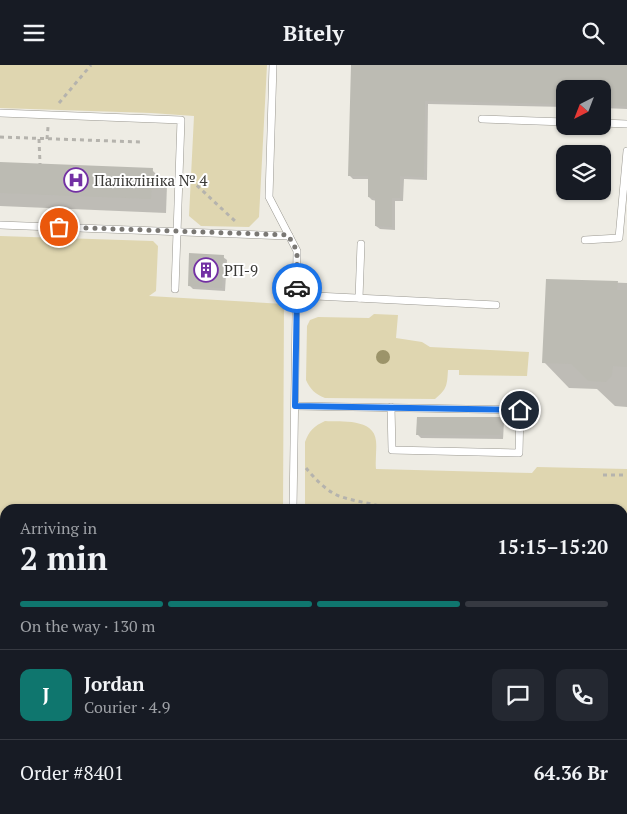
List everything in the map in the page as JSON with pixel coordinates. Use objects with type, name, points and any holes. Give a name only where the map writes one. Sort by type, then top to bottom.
[{"type":"lane","points":[[273,65],[269,197],[297,251],[294,504]]},
{"type":"lane","points":[[0,113],[181,120],[175,289]]},
{"type":"lane","points":[[482,119],[556,122]]},
{"type":"lane","points":[[611,123],[627,124]]},
{"type":"lane","points":[[585,240],[619,239],[625,200],[627,151]]},
{"type":"lane","points":[[0,225],[288,235]]},
{"type":"lane","points":[[359,297],[361,244]]},
{"type":"lane","points":[[296,295],[496,305]]},
{"type":"lane","points":[[295,406],[391,407],[520,410],[519,453],[392,449],[391,407]]},
{"type":"path","points":[[47,139],[49,115],[91,65]]},
{"type":"path","points":[[0,137],[140,142]]},
{"type":"path","points":[[39,139],[40,164]]},
{"type":"path","points":[[179,169],[249,234]]},
{"type":"path","points":[[294,451],[308,470],[328,490],[340,497],[373,504]]},
{"type":"path","points":[[603,475],[627,475]]},
{"type":"shaded area","points":[[0,65],[267,65],[259,217],[249,227],[201,226],[189,216],[194,116],[0,108]]},
{"type":"shaded area","points":[[0,236],[153,241],[158,246],[156,291],[149,296],[284,304],[283,504],[0,504]]},
{"type":"shaded area","points":[[374,314],[398,315],[396,338],[422,342],[430,347],[529,352],[527,376],[459,375],[459,370],[448,370],[446,387],[435,399],[325,398],[316,393],[311,389],[306,380],[307,326],[310,320],[318,317],[369,318]]},
{"type":"shaded area","points":[[325,421],[348,422],[369,428],[374,434],[376,441],[376,469],[532,473],[537,467],[627,469],[627,504],[305,504],[305,442],[312,429]]},
{"type":"building","points":[[351,65],[627,65],[627,106],[611,105],[611,80],[556,80],[556,104],[425,101],[424,177],[400,176],[400,198],[392,198],[392,227],[375,226],[375,198],[368,197],[368,176],[348,176]]},
{"type":"building","name":"Паліклініка № 4","points":[[0,162],[153,168],[151,199],[0,193]]},
{"type":"building","name":"РП-9","points":[[189,253],[224,255],[222,288],[188,286]]},
{"type":"building","points":[[546,279],[618,281],[617,290],[627,290],[627,367],[613,366],[612,375],[606,382],[588,381],[571,364],[542,363]]},
{"type":"building","points":[[417,417],[501,417],[500,435],[416,435]]},
{"type":"way so far","points":[[59,227],[288,235],[297,251],[297,288]]},
{"type":"place","name":"Паліклініка № 4","points":[[76,180]]},
{"type":"place","name":"РП-9","points":[[206,270]]},
{"type":"route","points":[[297,288],[295,406],[520,410]]}]
